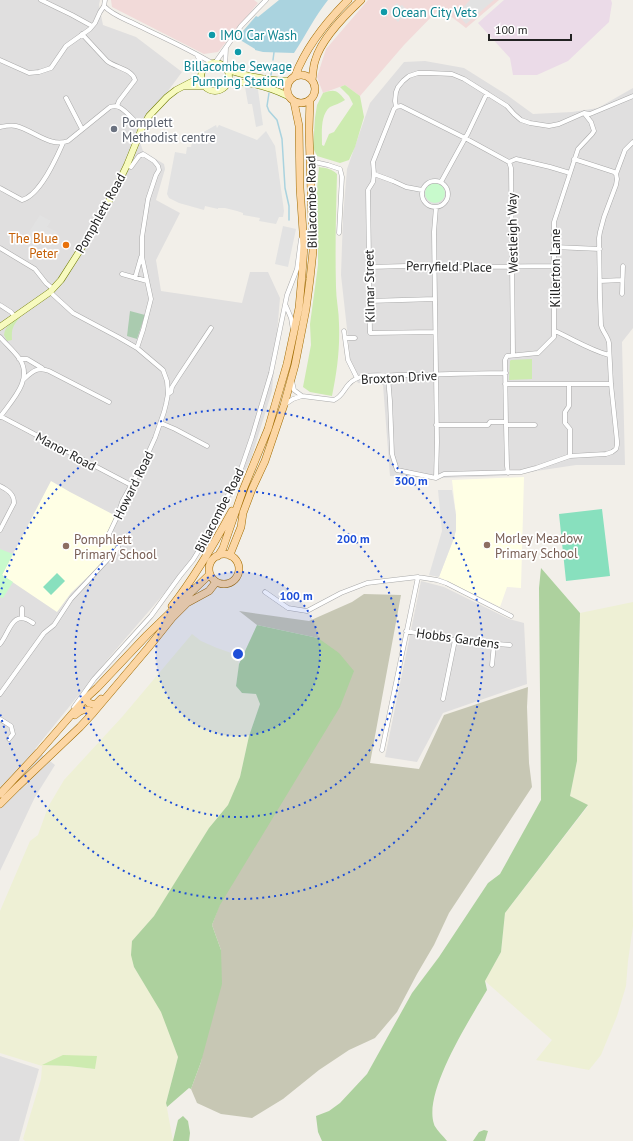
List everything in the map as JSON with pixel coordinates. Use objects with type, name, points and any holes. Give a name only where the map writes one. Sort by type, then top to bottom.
[{"type":"main road","points":[[312,80],[315,61],[321,47],[331,32],[361,0]]},
{"type":"main road","points":[[295,76],[298,67],[323,29],[347,2],[351,10]]},
{"type":"main road","points":[[295,76],[307,76],[314,84],[314,96],[305,103],[300,104],[294,102],[288,96],[286,91],[286,86],[295,76]]},
{"type":"main road","name":"Billacombe Road","points":[[218,556],[226,554],[231,556],[231,552],[241,527],[243,513],[284,405],[300,342],[313,251],[310,161],[310,100]]},
{"type":"main road","name":"Billacombe Road","points":[[0,794],[64,723],[84,696],[97,688],[147,635],[210,574],[210,564],[223,548],[243,490],[268,429],[280,392],[299,308],[304,246],[300,188],[299,126],[294,102]]},
{"type":"main road","name":"Billacombe Road","points":[[152,631],[182,594],[217,538],[243,490]]},
{"type":"main road","points":[[210,574],[216,582],[226,584],[235,581],[238,577],[240,567],[235,558],[231,556]]},
{"type":"main road","points":[[0,804],[93,714],[172,618],[187,603],[209,591],[216,582]]},
{"type":"main road","points":[[84,696],[89,704],[95,705],[118,683]]},
{"type":"main road","points":[[58,730],[80,711],[87,710],[93,714]]},
{"type":"street","points":[[40,0],[94,25]]},
{"type":"street","points":[[0,60],[29,73],[39,72],[51,68],[66,46],[94,25],[104,6],[105,0]]},
{"type":"street","points":[[202,73],[208,65],[213,63],[241,26],[266,0]]},
{"type":"street","points":[[104,6],[121,17],[226,69],[241,74],[270,80],[289,81]]},
{"type":"street","points":[[82,34],[107,62],[132,73],[134,76],[135,80],[119,101],[117,106]]},
{"type":"street","points":[[197,54],[202,73],[201,80],[207,89],[215,91],[222,88],[227,83],[226,47]]},
{"type":"street","name":"Pomphlett Road","points":[[0,327],[51,290],[61,280],[113,194],[142,128],[149,116],[167,97],[202,73]]},
{"type":"street","points":[[570,173],[516,159],[509,162],[401,106],[396,107],[395,101],[398,87],[403,80],[418,73],[452,74],[464,79],[507,106],[521,120],[549,126],[559,124],[584,113],[590,114],[633,96]]},
{"type":"street","points":[[227,83],[238,82],[264,86],[288,96]]},
{"type":"street","points":[[184,86],[204,86]]},
{"type":"street","points":[[441,182],[487,93]]},
{"type":"street","points":[[66,98],[82,128]]},
{"type":"street","points":[[0,127],[8,125],[16,126],[48,140],[63,143],[68,141],[82,128],[110,107],[117,106],[142,128]]},
{"type":"street","name":"Kilmar Street","points":[[396,107],[373,162],[373,182],[368,190],[370,333],[435,332]]},
{"type":"street","name":"Killerton Lane","points":[[555,332],[554,222],[578,149],[594,131],[591,122],[584,113]]},
{"type":"street","points":[[388,377],[392,454],[397,470],[436,478],[444,474],[521,472],[570,456],[606,454],[616,449],[617,441],[609,355],[610,343],[601,325],[600,232],[610,198],[616,185],[616,174],[625,150],[633,142]]},
{"type":"street","points":[[0,189],[22,200],[27,198],[43,181],[53,165],[63,143]]},
{"type":"street","points":[[127,165],[130,167],[139,156],[143,154],[154,161],[159,170],[148,199],[142,237],[142,257],[152,299],[136,348]]},
{"type":"street","points":[[574,159],[614,172],[616,174]]},
{"type":"street","points":[[310,161],[340,169],[342,177],[339,233]]},
{"type":"street","name":"Westleigh Way","points":[[509,162],[511,168],[513,354]]},
{"type":"street","points":[[374,174],[393,180],[406,187],[422,190]]},
{"type":"street","points":[[437,180],[447,188],[448,196],[444,203],[436,207],[432,207],[426,203],[422,196],[422,190],[430,181],[437,180]]},
{"type":"street","points":[[436,207],[434,228],[436,478]]},
{"type":"street","name":"Billacombe Road","points":[[84,696],[94,679],[152,616],[193,560],[209,534],[241,469],[271,373],[287,295],[297,269],[302,231]]},
{"type":"street","points":[[554,247],[600,249]]},
{"type":"street","name":"Howard Road","points":[[0,248],[35,269],[51,290],[73,313],[136,348],[163,370],[167,381],[168,394],[161,423],[145,460],[122,502],[109,534],[110,537],[118,544],[118,548],[71,599],[54,625],[44,633],[0,694]]},
{"type":"street","points":[[135,278],[142,257]]},
{"type":"street","name":"Perryfield Place","points":[[369,267],[554,266]]},
{"type":"street","points":[[622,294],[623,266]]},
{"type":"street","points":[[122,274],[147,281]]},
{"type":"street","points":[[600,281],[622,280]]},
{"type":"street","points":[[369,300],[435,299]]},
{"type":"street","points":[[0,305],[11,312],[14,317]]},
{"type":"street","name":"Billacombe Road","points":[[285,305],[291,318],[293,336]]},
{"type":"street","points":[[168,394],[171,392],[172,387],[211,328]]},
{"type":"street","points":[[344,331],[348,360],[357,378]]},
{"type":"street","points":[[508,473],[505,384],[505,360],[507,356],[513,354],[535,354],[554,337],[555,332],[609,355]]},
{"type":"street","points":[[0,337],[19,358],[23,366],[24,373],[24,380],[20,389],[0,416]]},
{"type":"street","points":[[345,338],[355,338]]},
{"type":"street","points":[[19,358],[28,360],[109,402]]},
{"type":"street","points":[[24,380],[33,372],[42,368]]},
{"type":"street","name":"Broxton Drive","points":[[302,396],[334,400],[339,398],[348,384],[363,376],[388,377],[397,375],[436,377],[475,373],[506,373]]},
{"type":"street","points":[[291,379],[294,390],[302,396]]},
{"type":"street","points":[[505,384],[611,384]]},
{"type":"street","points":[[569,384],[569,406],[565,412],[565,423],[570,429],[570,456]]},
{"type":"street","points":[[284,405],[293,399],[302,396]]},
{"type":"street","name":"Manor Road","points":[[0,416],[131,485]]},
{"type":"street","points":[[436,425],[488,425],[490,422],[535,425]]},
{"type":"street","points":[[161,423],[207,446]]},
{"type":"street","points":[[0,486],[8,490],[14,499],[14,503],[0,530]]},
{"type":"street","points":[[382,750],[418,577]]},
{"type":"street","points":[[265,592],[288,608],[306,611],[341,593],[367,583],[418,577],[446,583],[511,616]]},
{"type":"street","points":[[22,608],[22,618]]},
{"type":"street","points":[[0,644],[15,620],[22,618],[27,619],[32,623]]},
{"type":"street","name":"Hobbs Gardens","points":[[406,631],[455,640],[510,645]]},
{"type":"street","points":[[443,699],[455,640]]},
{"type":"street","points":[[492,665],[494,644]]},
{"type":"street","points":[[0,720],[11,726],[13,734],[9,739]]},
{"type":"shaded area","points":[[0,0],[100,0],[99,5],[103,25],[136,37],[182,72],[137,133],[143,151],[164,164],[165,169],[156,200],[180,213],[156,260],[161,291],[242,303],[250,272],[268,272],[280,298],[272,391],[251,459],[209,541],[107,660],[35,749],[55,765],[35,797],[0,871]]},
{"type":"shaded area","points":[[111,0],[254,0],[258,3],[218,52],[204,54],[112,7]]},
{"type":"shaded area","points":[[368,0],[499,0],[466,28],[440,8],[404,45],[360,96],[345,85],[323,93],[317,77],[326,49]]},
{"type":"shaded area","points":[[470,0],[494,0],[466,24],[457,14]]},
{"type":"shaded area","points":[[504,0],[611,0],[612,3],[609,22],[568,61],[537,75],[513,75],[510,58],[478,23]]},
{"type":"shaded area","points":[[397,3],[400,6],[402,5],[408,11],[398,22],[390,14],[390,10]]},
{"type":"shaded area","points":[[425,61],[464,68],[507,95],[533,114],[572,112],[598,108],[633,88],[633,328],[622,342],[625,465],[576,465],[503,476],[441,478],[390,476],[383,385],[358,383],[352,374],[341,275],[343,217],[347,169],[370,103],[404,62]]},
{"type":"shaded area","points":[[245,87],[251,87],[258,90],[263,125],[256,127],[252,104],[248,104]]},
{"type":"shaded area","points":[[216,125],[217,128],[219,125],[257,140],[266,131],[275,146],[284,211],[283,217],[279,217],[276,224],[259,221],[260,218],[243,215],[243,213],[225,208],[218,209],[205,206],[204,210],[179,203],[169,198],[167,194],[175,152],[186,154],[187,147],[191,147],[192,143],[197,141],[195,137]]},
{"type":"shaded area","points":[[40,215],[51,221],[47,227],[57,232],[50,247],[27,235]]},
{"type":"shaded area","points":[[283,226],[296,229],[288,267],[275,264]]},
{"type":"shaded area","points":[[130,311],[145,315],[137,339],[127,336]]},
{"type":"shaded area","name":"Morley Meadow Primary School","points":[[524,477],[521,588],[507,587],[500,607],[439,577],[456,530],[452,480]]},
{"type":"shaded area","name":"Pomphlett Primary School","points":[[51,481],[116,516],[106,535],[114,542],[115,548],[103,562],[71,593],[57,612],[2,575]]},
{"type":"shaded area","points":[[438,490],[452,490],[456,515],[456,530],[454,538],[439,577],[429,575],[442,531]]},
{"type":"shaded area","points":[[421,581],[444,587],[509,619],[524,623],[527,684],[443,713],[417,762],[385,757]]},
{"type":"shaded area","points":[[364,594],[401,595],[370,763],[419,769],[444,715],[528,687],[527,707],[529,763],[532,787],[449,913],[434,945],[397,1012],[375,1038],[349,1050],[319,1070],[283,1099],[252,1118],[221,1114],[197,1103],[191,1089],[201,1062],[221,950],[212,925],[318,638],[257,625],[239,611],[309,621],[352,602]]},
{"type":"shaded area","points":[[633,602],[633,926],[626,986],[617,1016],[601,1055],[589,1070],[536,1060],[552,1040],[485,981],[501,952],[505,913],[588,806],[570,796],[577,761],[580,613]]},
{"type":"shaded area","points":[[192,634],[201,641],[237,655],[239,664],[236,686],[242,693],[257,694],[260,704],[249,736],[240,777],[228,806],[155,915],[132,941],[134,967],[162,1012],[178,1057],[166,1103],[173,1141],[25,1141],[23,1139],[41,1079],[42,1066],[0,1053],[0,911],[30,841],[38,835],[48,807],[64,780],[122,717]],"holes":[[[63,1056],[96,1056],[95,1069],[43,1065]]]},
{"type":"shaded area","points":[[0,1056],[39,1069],[19,1141],[0,1141]]},
{"type":"green space","points":[[345,85],[360,96],[364,117],[355,147],[349,160],[340,163],[317,156],[313,148],[317,105],[323,93],[336,91],[345,100],[327,110],[323,119],[322,130],[322,145],[324,146],[329,134],[334,132],[353,104],[349,96],[340,87]]},
{"type":"green space","points":[[319,167],[326,168],[337,174],[336,292],[339,319],[339,351],[332,396],[310,392],[303,387],[311,345],[310,324],[318,265],[316,200]]},
{"type":"green space","points":[[431,183],[439,183],[445,189],[445,197],[439,203],[431,203],[425,197],[425,189]]},
{"type":"green space","points":[[21,316],[14,326],[12,340],[7,341],[4,335],[6,329]]},
{"type":"green space","points":[[532,359],[532,379],[509,380],[511,360]]},
{"type":"green space","points":[[602,509],[610,576],[566,581],[559,514]]},
{"type":"green space","points":[[0,549],[13,554],[2,575],[13,582],[3,598],[0,597]]},
{"type":"green space","points":[[541,568],[580,613],[577,761],[570,796],[588,805],[505,913],[501,952],[485,981],[487,990],[450,1056],[441,1075],[435,1094],[432,1110],[434,1125],[447,1141],[322,1141],[318,1132],[316,1116],[329,1111],[340,1103],[367,1074],[412,993],[439,957],[488,883],[500,874],[541,800],[539,588]]},
{"type":"green space","points":[[57,573],[65,581],[51,595],[43,587]]},
{"type":"green space","points":[[257,625],[318,638],[339,653],[354,671],[340,707],[220,905],[212,925],[221,950],[222,984],[201,1062],[191,1089],[189,1088],[167,1107],[166,1103],[178,1057],[161,1012],[134,967],[131,955],[132,941],[154,916],[209,828],[228,805],[240,777],[249,736],[260,704],[256,694],[242,693],[236,686],[239,664]]},
{"type":"green space","points":[[63,1055],[97,1056],[95,1069],[42,1065]]},
{"type":"green space","points":[[183,1116],[188,1121],[190,1133],[189,1141],[173,1141],[178,1120]]},
{"type":"green space","points":[[484,1130],[488,1131],[485,1141],[473,1141],[479,1132]]},
{"type":"water","points":[[279,0],[328,0],[294,53],[263,52],[255,50],[237,38],[256,16],[258,17]]},
{"type":"waterway","points":[[273,60],[274,52]]},
{"type":"waterway","points":[[271,75],[272,68]]},
{"type":"waterway","points":[[269,93],[267,106],[269,111],[277,120],[282,139],[285,188],[289,206],[289,220]]},
{"type":"place","name":"Ocean City Vets","points":[[384,12]]},
{"type":"place","name":"IMO Car Wash","points":[[212,35]]},
{"type":"place","name":"Billacombe Sewage Pumping Station","points":[[238,52]]},
{"type":"place","name":"Pomplett Methodist centre","points":[[114,129]]},
{"type":"place","name":"The Blue Peter","points":[[66,245]]},
{"type":"place","name":"Morley Meadow Primary School","points":[[487,545]]},
{"type":"place","name":"Pomphlett Primary School","points":[[66,546]]}]
